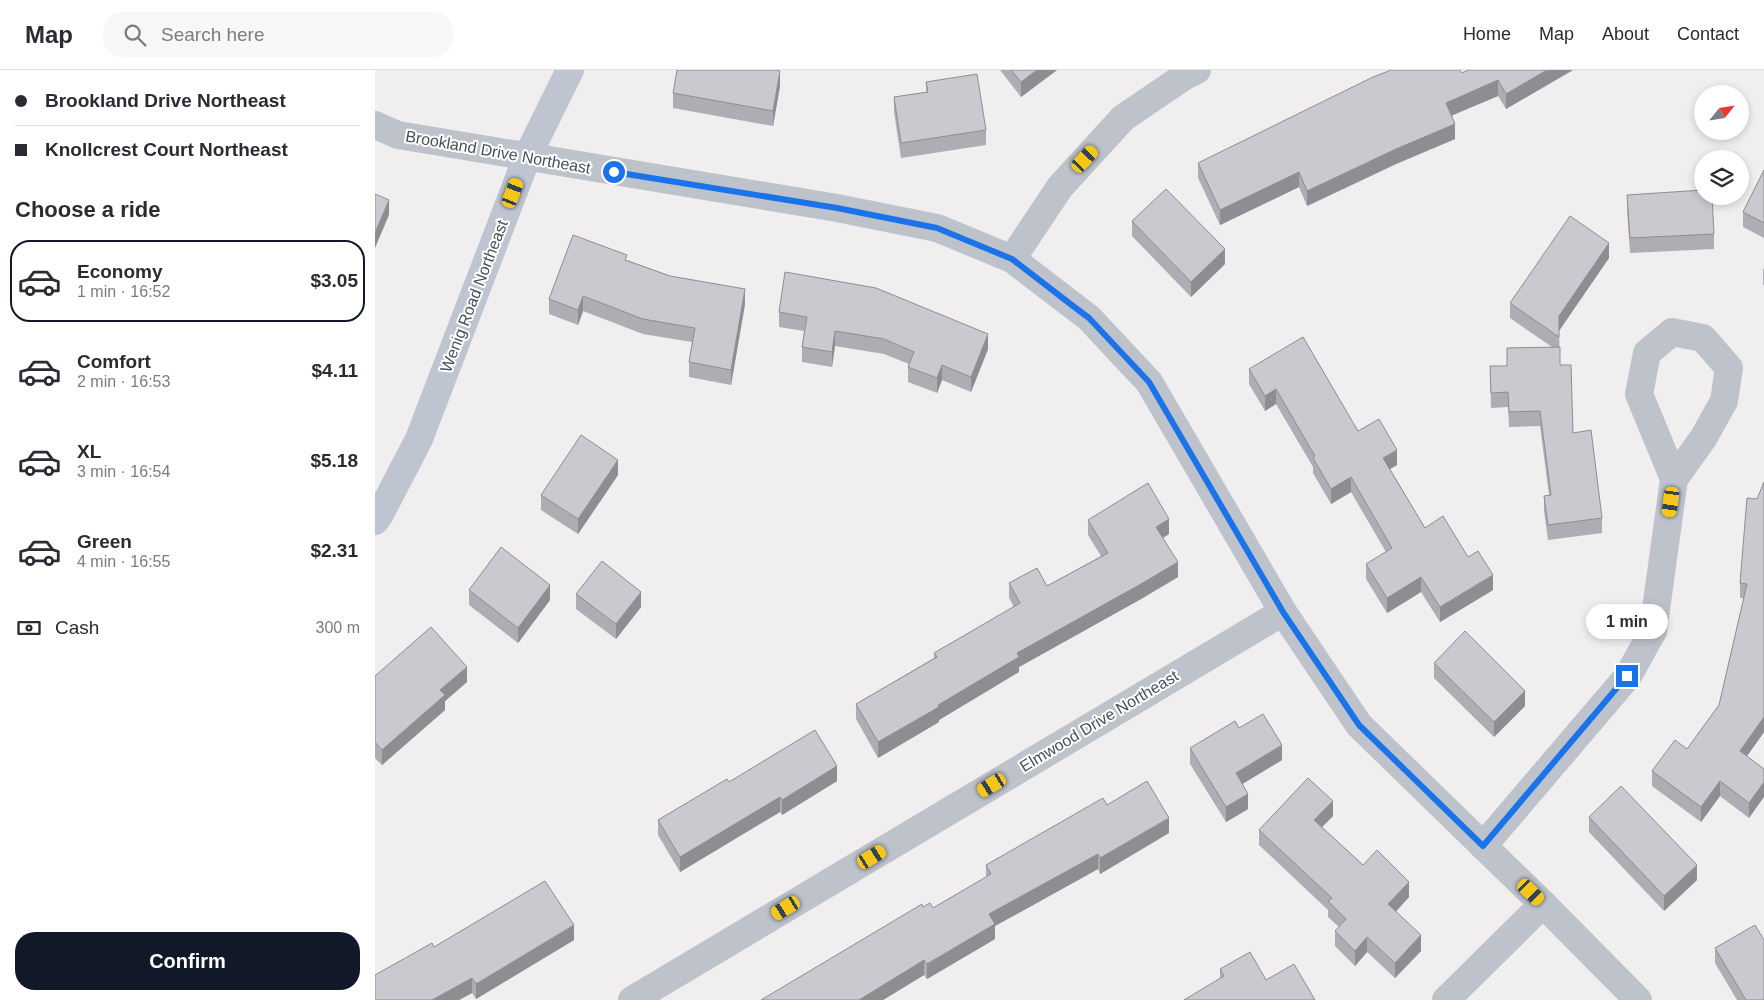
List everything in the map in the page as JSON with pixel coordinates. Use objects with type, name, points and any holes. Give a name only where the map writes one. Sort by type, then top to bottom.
[{"type":"street","name":"Wenig Road Northeast","points":[[375,521],[419,439],[527,157],[570,70]]},
{"type":"street","points":[[1012,259],[1060,187],[1123,118],[1197,70]]},
{"type":"street","name":"Brookland Drive Northeast","points":[[375,125],[398,135],[837,208],[937,228],[1012,259],[1089,318],[1149,382],[1283,612],[1359,725],[1543,904],[1638,1000]]},
{"type":"street","points":[[1483,846],[1627,676],[1653,631],[1674,479],[1704,437],[1724,402],[1729,368],[1703,338],[1673,332],[1647,353],[1639,394],[1674,479]]},
{"type":"street","name":"Elmwood Drive Northeast","points":[[632,1000],[1283,612]]},
{"type":"street","points":[[1445,1000],[1543,904]]},
{"type":"building","points":[[677,70],[780,71],[773,111],[673,93]]},
{"type":"building","points":[[1011,70],[1037,70],[1021,82]]},
{"type":"building","points":[[1391,70],[1460,70],[1462,73],[1468,70],[1547,70],[1506,94],[1498,80],[1446,103],[1455,124],[1396,149],[1307,191],[1299,172],[1220,210],[1198,163],[1373,77]]},
{"type":"building","points":[[977,74],[986,130],[901,143],[894,97],[928,92],[926,82]]},
{"type":"building","points":[[1764,170],[1764,223],[1743,212],[1746,205],[1749,205],[1749,200]]},
{"type":"building","points":[[1166,189],[1225,249],[1191,282],[1132,221]]},
{"type":"building","points":[[1694,191],[1694,205],[1712,205],[1714,234],[1630,238],[1627,195]]},
{"type":"building","points":[[375,194],[389,200],[375,233]]},
{"type":"building","points":[[1570,216],[1609,243],[1559,316],[1559,337],[1510,303]]},
{"type":"building","points":[[573,235],[627,255],[625,260],[670,276],[745,289],[731,370],[689,362],[695,328],[643,319],[583,296],[578,310],[549,299]]},
{"type":"building","points":[[785,272],[876,288],[988,334],[971,377],[942,365],[937,378],[908,367],[914,352],[884,339],[835,331],[832,352],[802,347],[807,317],[779,312]]},
{"type":"building","points":[[1303,337],[1358,431],[1379,419],[1397,450],[1383,458],[1425,528],[1443,516],[1468,557],[1478,551],[1493,575],[1440,607],[1421,577],[1387,598],[1366,564],[1392,548],[1351,477],[1331,489],[1313,458],[1315,456],[1276,389],[1265,396],[1249,369]]},
{"type":"building","points":[[1560,347],[1560,365],[1571,365],[1573,433],[1591,430],[1602,518],[1548,525],[1544,496],[1551,495],[1540,411],[1509,412],[1508,392],[1491,393],[1490,366],[1507,366],[1507,348]]},
{"type":"building","points":[[581,435],[618,460],[578,519],[541,495]]},
{"type":"building","points":[[1764,482],[1764,717],[1740,751],[1764,769],[1764,782],[1749,803],[1720,781],[1701,807],[1652,771],[1675,740],[1687,749],[1719,705],[1747,584],[1740,583],[1747,498],[1757,499]]},
{"type":"building","points":[[1148,483],[1169,519],[1156,527],[1178,562],[1017,653],[1019,657],[938,705],[939,707],[878,742],[856,704],[937,657],[934,653],[1020,603],[1009,583],[1037,568],[1047,586],[1108,553],[1088,520]]},
{"type":"building","points":[[501,547],[550,585],[518,628],[469,590]]},
{"type":"building","points":[[602,561],[641,592],[616,624],[576,594]]},
{"type":"building","points":[[431,627],[467,667],[440,690],[445,695],[382,750],[375,742],[375,676]]},
{"type":"building","points":[[1465,631],[1525,691],[1494,722],[1434,663]]},
{"type":"building","points":[[1263,714],[1282,745],[1236,773],[1248,794],[1226,807],[1190,748],[1235,721],[1239,728]]},
{"type":"building","points":[[815,730],[837,766],[782,800],[780,797],[680,857],[658,820],[727,779],[729,782]]},
{"type":"building","points":[[1308,778],[1333,801],[1314,820],[1363,865],[1377,850],[1409,882],[1388,904],[1421,935],[1395,963],[1367,937],[1355,951],[1335,931],[1346,919],[1328,901],[1332,898],[1259,830]]},
{"type":"building","points":[[1147,781],[1169,818],[1100,858],[1098,854],[989,914],[995,924],[927,964],[924,960],[859,1000],[761,1000],[922,904],[923,907],[930,903],[933,908],[991,874],[986,865],[1103,798],[1107,805]]},
{"type":"building","points":[[1621,786],[1697,865],[1664,896],[1589,817]]},
{"type":"building","points":[[545,881],[574,925],[476,984],[472,978],[432,1000],[375,1000],[375,975],[432,943],[434,947]]},
{"type":"building","points":[[1755,925],[1764,940],[1764,1000],[1746,1000],[1715,948]]},
{"type":"building","points":[[1250,952],[1266,980],[1294,964],[1315,1000],[1184,1000],[1224,976],[1220,969]]},
{"type":"route","points":[[614,172],[837,208],[937,228],[1012,259],[1089,318],[1149,382],[1283,612],[1359,725],[1483,846],[1627,676]]}]
